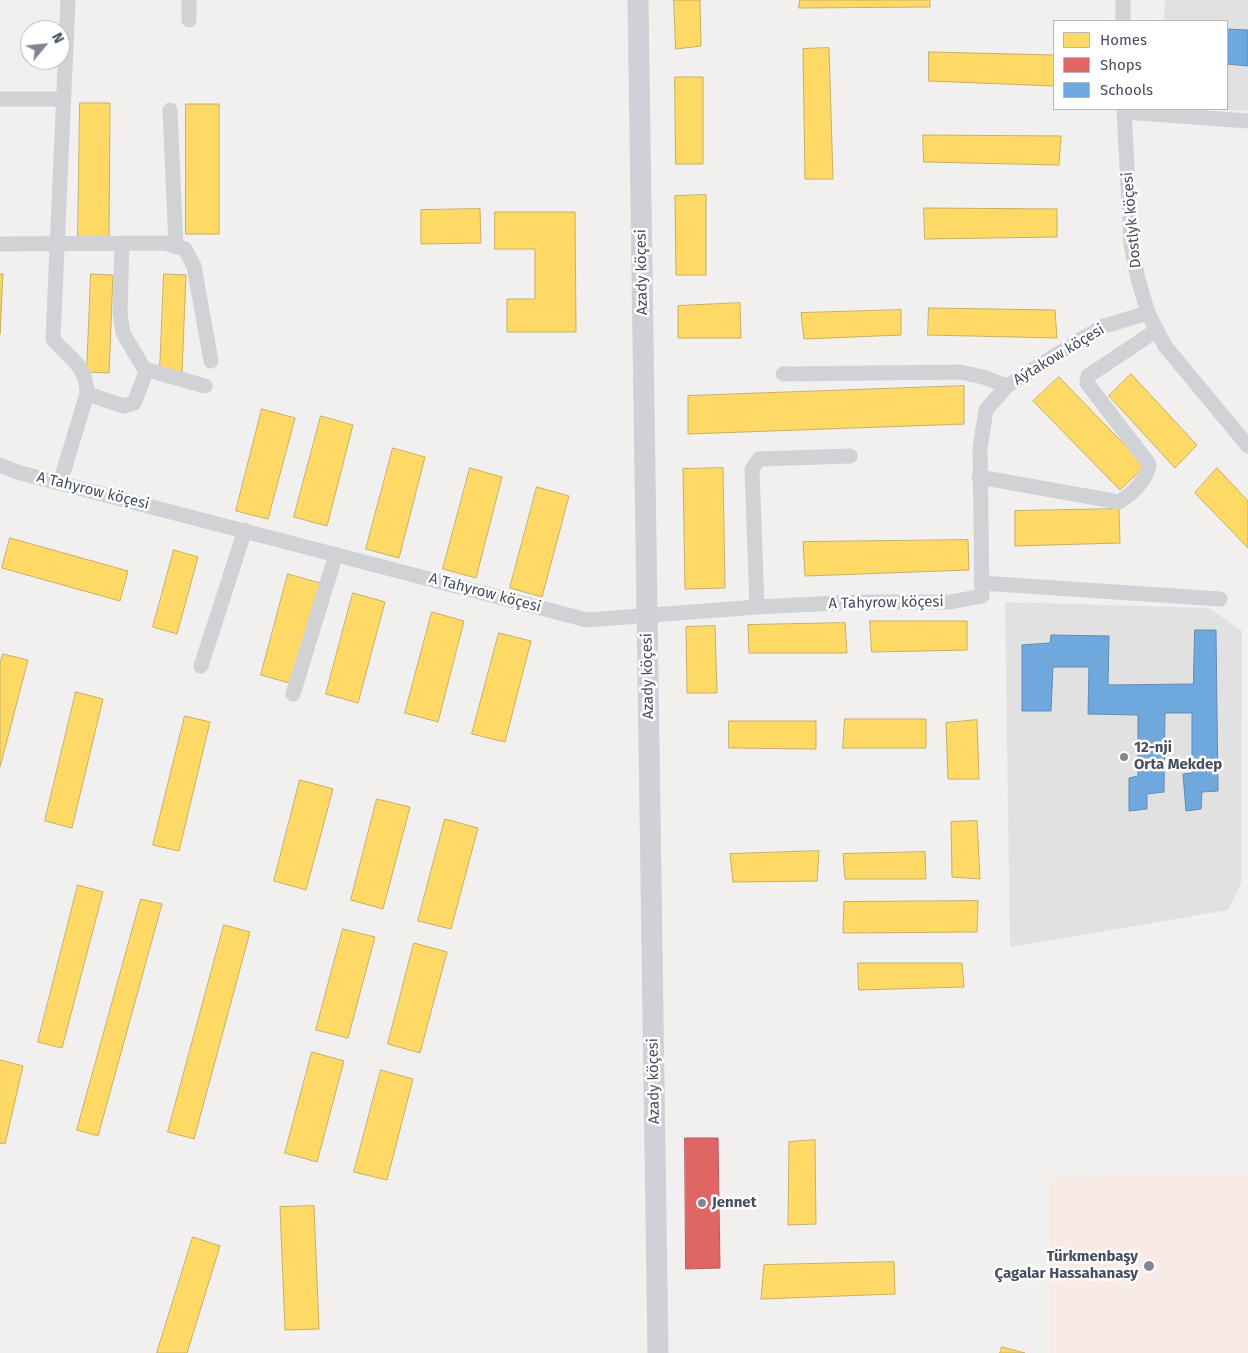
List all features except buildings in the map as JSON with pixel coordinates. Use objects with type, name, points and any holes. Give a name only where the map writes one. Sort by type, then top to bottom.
[{"type":"main road","name":"Azady köçesi","points":[[638,0],[658,1353]]},
{"type":"street","points":[[60,483],[87,394],[82,368],[53,339],[68,0]]},
{"type":"street","points":[[189,20],[190,0]]},
{"type":"street","points":[[1123,0],[1123,20]]},
{"type":"street","points":[[0,99],[64,99]]},
{"type":"street","points":[[170,110],[176,246]]},
{"type":"street","points":[[1124,110],[1248,121]]},
{"type":"street","name":"Dostlyk köçesi","points":[[1124,110],[1131,244],[1138,279],[1148,313],[1164,346],[1248,446]]},
{"type":"street","points":[[0,244],[165,243],[185,249],[194,266],[211,361]]},
{"type":"street","points":[[122,244],[120,313],[123,333],[146,372]]},
{"type":"street","name":"Aýtakow köçesi","points":[[981,590],[979,477],[980,448],[986,410],[1007,386],[1104,326],[1148,313]]},
{"type":"street","points":[[979,477],[1119,502],[1128,497],[1148,472],[1149,464],[1087,382],[1088,376],[1157,330]]},
{"type":"street","points":[[146,372],[151,370],[205,386]]},
{"type":"street","points":[[87,394],[124,406],[134,403],[146,372]]},
{"type":"street","points":[[782,374],[960,372],[983,377],[1007,386]]},
{"type":"street","points":[[757,607],[752,469],[759,458],[850,456]]},
{"type":"street","name":"A Tahyrow köçesi","points":[[0,465],[60,483],[587,620],[757,607],[858,602],[950,602],[981,590],[1220,598]]},
{"type":"street","points":[[201,666],[245,530]]},
{"type":"street","points":[[293,694],[336,554]]},
{"type":"shaded area","points":[[1165,0],[1248,0],[1248,111],[1220,110],[1228,110],[1228,20],[1164,20]]},
{"type":"shaded area","name":"12-nji Orta Mekdep","points":[[1005,602],[1209,608],[1242,631],[1241,883],[1228,910],[1010,947]]},
{"type":"shaded area","name":"Türkmenbaşy Çagalar Hassahanasy","points":[[1248,1173],[1248,1353],[1051,1353],[1049,1178]]},
{"type":"place","name":"12-nji Orta Mekdep","points":[[1124,757]]},
{"type":"place","name":"Jennet","points":[[702,1203]]},
{"type":"place","name":"Türkmenbaşy Çagalar Hassahanasy","points":[[1149,1266]]}]
